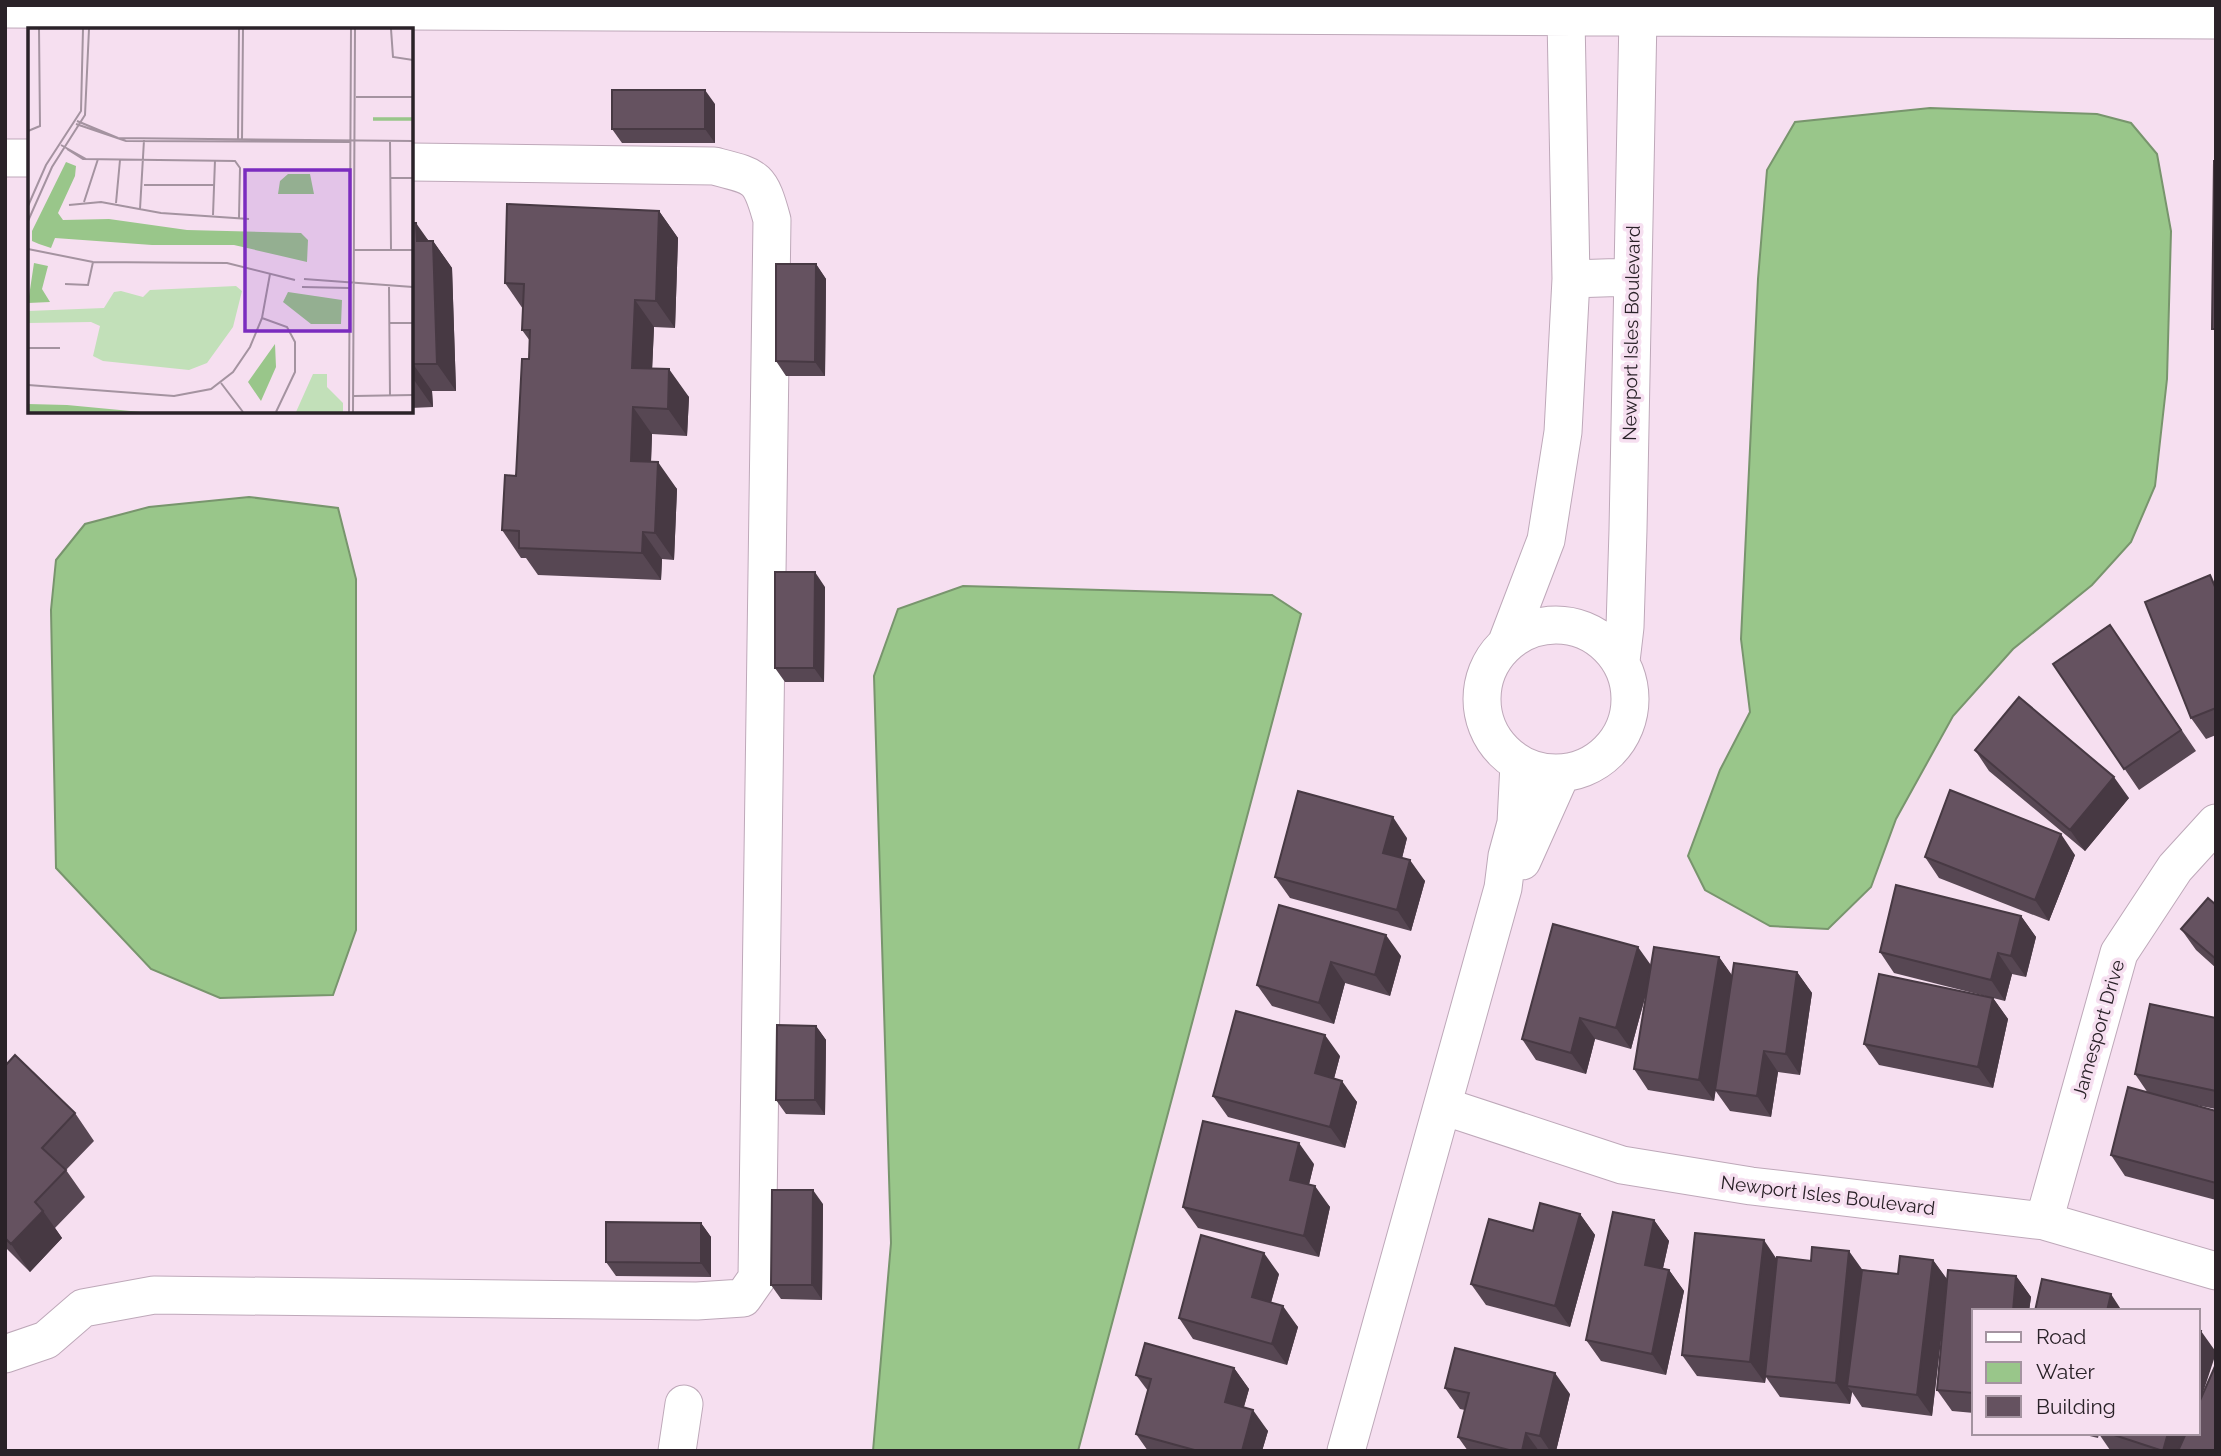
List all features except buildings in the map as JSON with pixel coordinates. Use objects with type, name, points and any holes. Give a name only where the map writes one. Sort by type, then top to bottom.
[{"type":"street","points":[[5,9],[1634,11],[2216,20]]},
{"type":"street","points":[[1507,642],[1529,628],[1555,624],[1570,625],[1605,641],[1621,662],[1629,686],[1629,712],[1620,737],[1608,752],[1586,767],[1561,774],[1536,771],[1519,764],[1499,747],[1486,725],[1482,699],[1491,662],[1507,642],[1546,540],[1563,432],[1571,279],[1570,11]]},
{"type":"street","name":"Newport Isles Boulevard","points":[[1621,662],[1625,627],[1628,530],[1634,11]]},
{"type":"street","points":[[5,158],[28,158]]},
{"type":"street","points":[[5,1354],[46,1340],[83,1308],[154,1295],[697,1301],[743,1298],[757,1278],[772,220],[763,188],[749,175],[714,166],[413,162]]},
{"type":"street","points":[[1571,279],[1632,276]]},
{"type":"street","points":[[1346,1451],[1503,888],[1507,856],[1516,823],[1519,764]]},
{"type":"street","points":[[1503,888],[1519,867],[1561,774]]},
{"type":"street","name":"Jamesport Drive","points":[[2043,1221],[2119,953],[2175,868],[2216,823]]},
{"type":"street","name":"Newport Isles Boulevard","points":[[1443,1106],[1622,1165],[1751,1186],[2043,1221],[2216,1271]]},
{"type":"street","points":[[677,1451],[684,1404]]},
{"type":"water","points":[[1930,108],[2097,114],[2131,123],[2157,154],[2171,231],[2167,379],[2155,486],[2131,542],[2092,585],[2013,649],[1953,716],[1896,819],[1871,887],[1828,929],[1770,926],[1705,890],[1688,856],[1720,770],[1750,712],[1741,639],[1758,279],[1767,170],[1795,122]]},
{"type":"water","points":[[249,497],[338,508],[356,579],[356,930],[333,995],[220,998],[151,969],[56,868],[51,610],[56,560],[85,524],[149,507]]},
{"type":"water","points":[[963,586],[1272,595],[1301,614],[1078,1451],[873,1451],[891,1243],[874,676],[898,609]]}]
